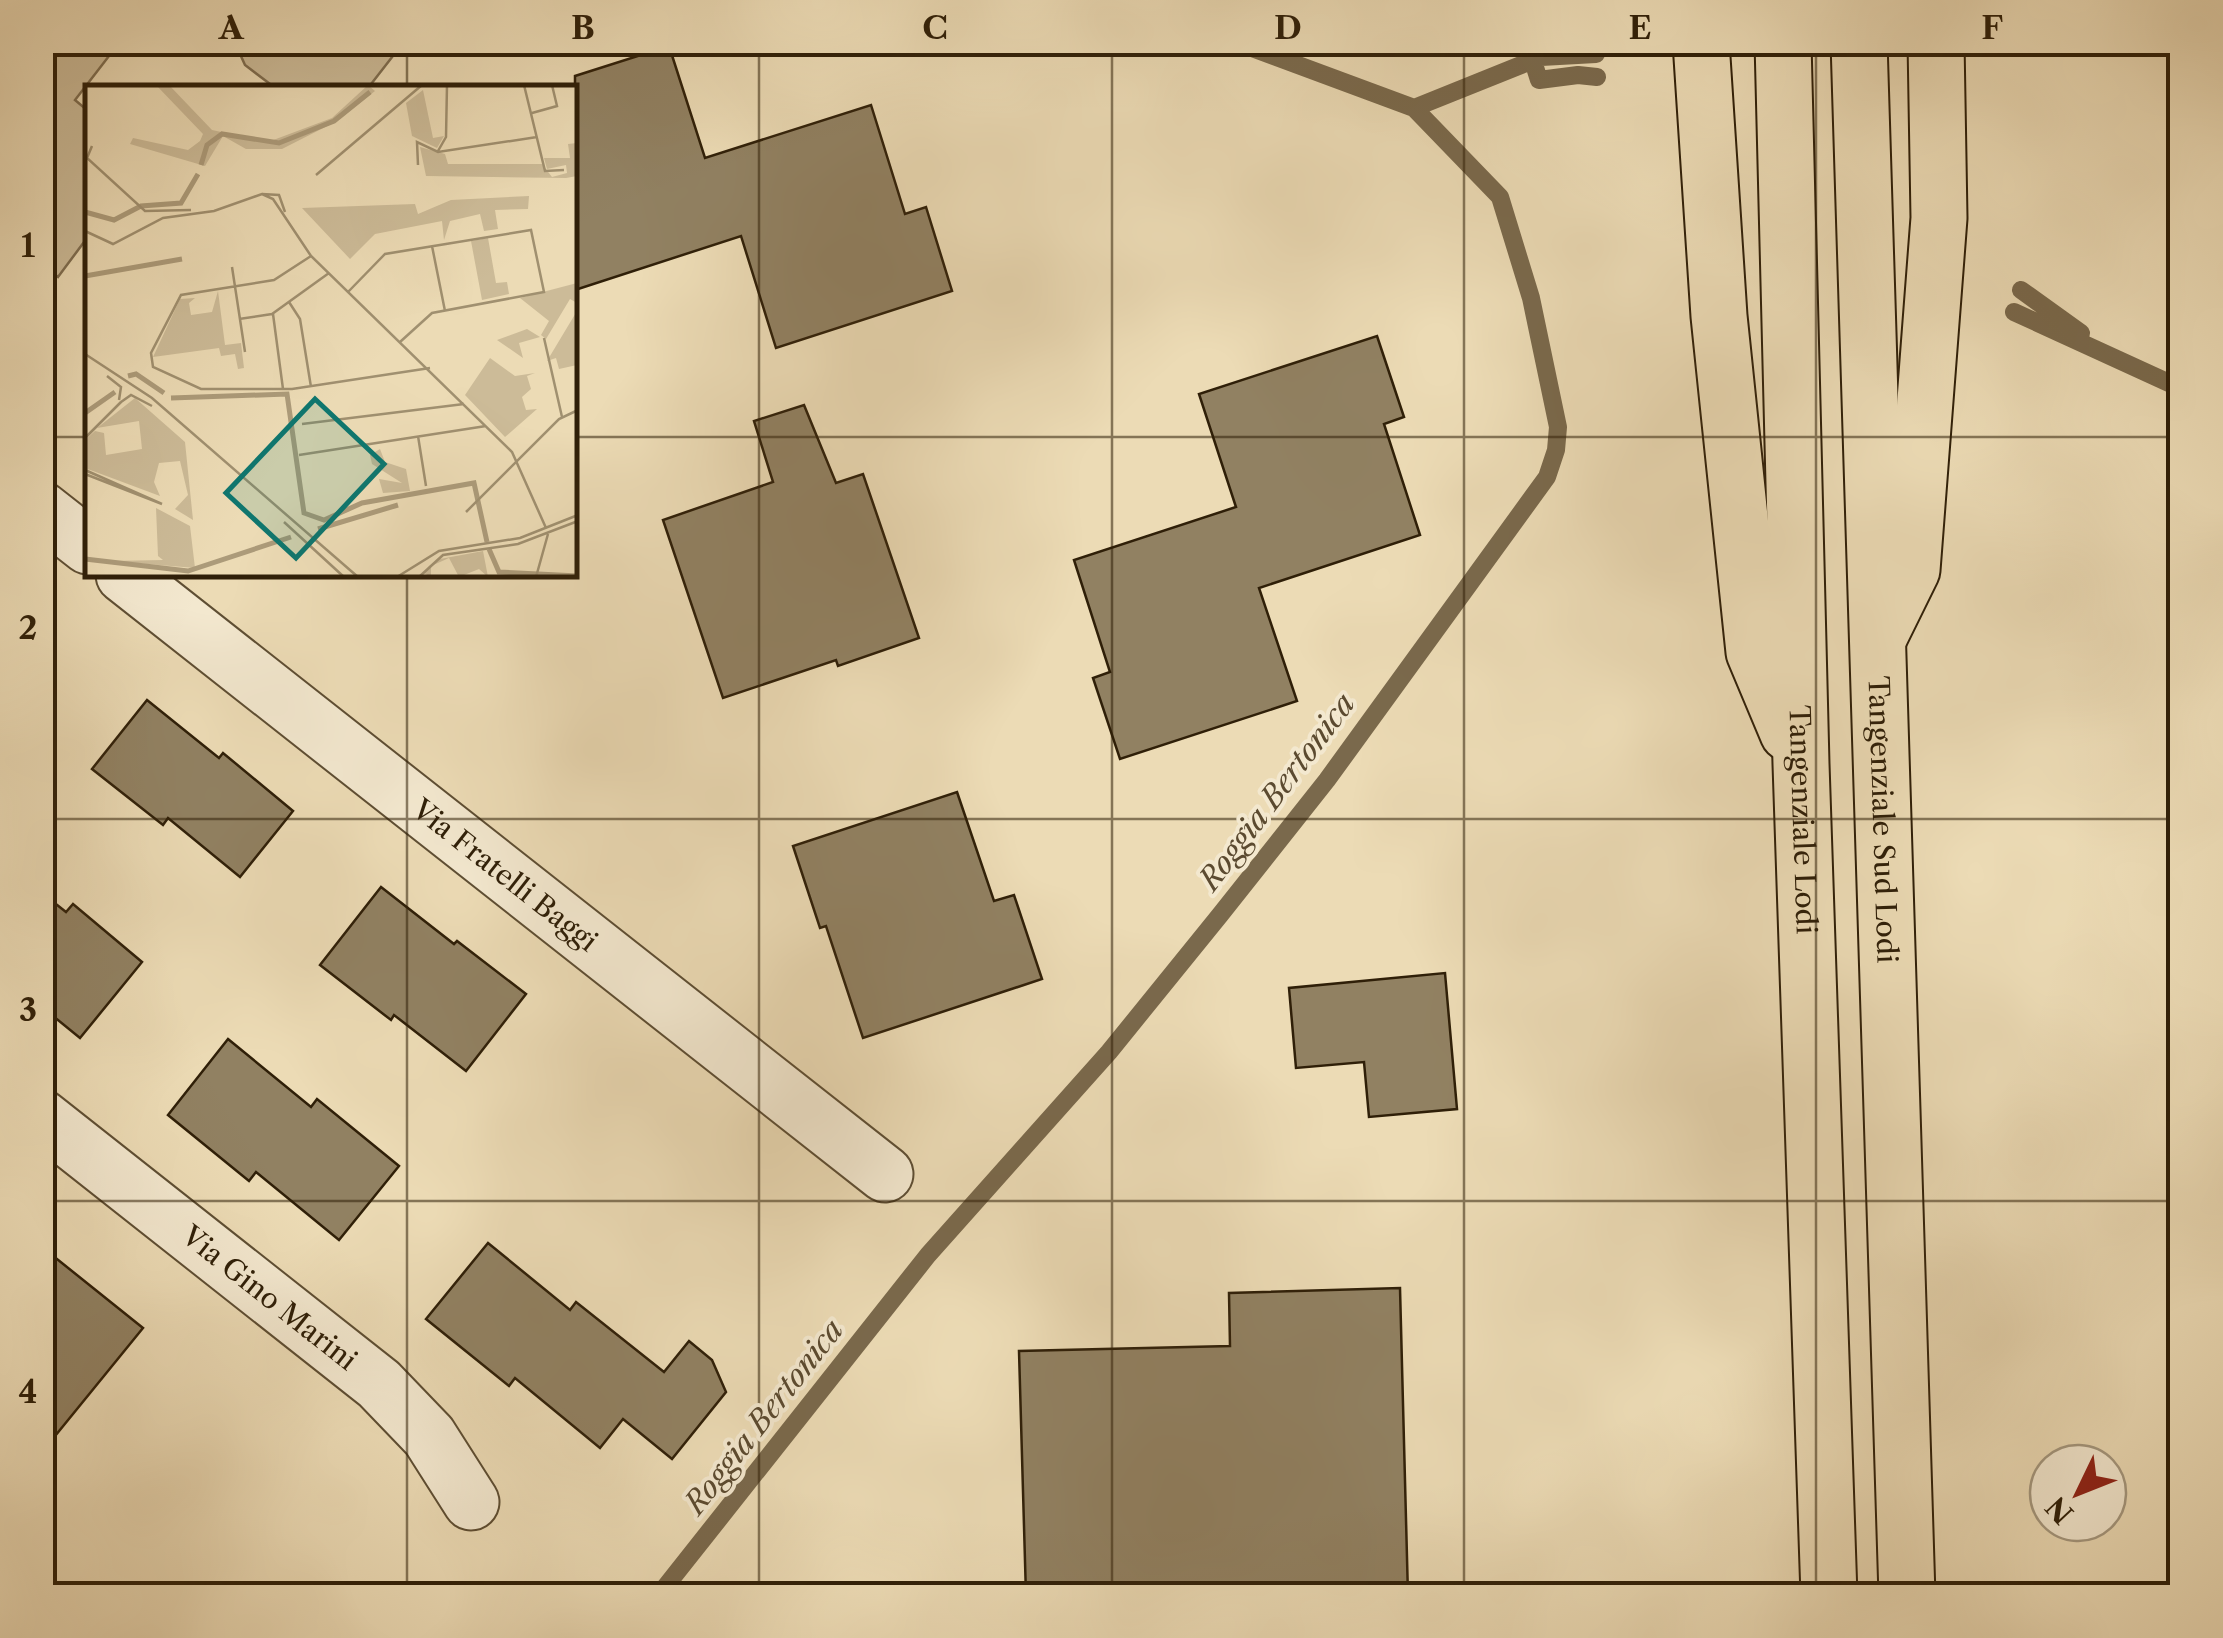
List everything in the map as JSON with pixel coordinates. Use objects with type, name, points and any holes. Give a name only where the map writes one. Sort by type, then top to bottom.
[{"type":"highway","points":[[1701,42],[1719,316],[1754,652],[1801,764]]},
{"type":"highway","name":"Tangenziale Lodi","points":[[1783,42],[1801,764],[1829,1596]]},
{"type":"highway","name":"Tangenziale Sud Lodi","points":[[1859,42],[1907,1596]]},
{"type":"highway","points":[[1876,644],[1912,570],[1939,218],[1936,42]]},
{"type":"street","points":[[42,510],[85,544]]},
{"type":"street","name":"Via Fratelli Baggi","points":[[128,578],[884,1174]]},
{"type":"street","name":"Via Gino Marini","points":[[42,1118],[379,1384],[429,1436],[471,1502]]},
{"type":"shaded area","points":[[235,42],[403,43],[370,85],[271,85],[245,65]]},
{"type":"shaded area","points":[[42,43],[119,43],[75,100],[85,108],[85,241],[58,277],[43,265]]},
{"type":"building","points":[[669,46],[705,158],[871,105],[905,214],[926,207],[952,291],[776,348],[741,236],[578,289],[575,76]]},
{"type":"building","points":[[1377,336],[1404,417],[1384,424],[1420,535],[1259,588],[1297,701],[1120,759],[1093,678],[1110,672],[1074,560],[1236,507],[1199,394]]},
{"type":"building","points":[[804,405],[836,483],[863,474],[919,638],[838,666],[836,660],[723,698],[663,520],[773,482],[754,421]]},
{"type":"building","points":[[147,700],[219,758],[223,753],[293,811],[240,877],[168,818],[163,825],[92,769]]},
{"type":"building","points":[[957,792],[994,901],[1014,895],[1042,979],[863,1038],[826,926],[820,928],[793,846]]},
{"type":"building","points":[[381,887],[526,994],[466,1071],[394,1015],[391,1020],[320,965]]},
{"type":"building","points":[[42,893],[66,912],[73,904],[142,962],[80,1038],[42,1007]]},
{"type":"building","points":[[1445,973],[1457,1109],[1369,1117],[1364,1062],[1296,1068],[1289,988]]},
{"type":"building","points":[[228,1039],[311,1107],[317,1099],[399,1166],[339,1240],[256,1172],[249,1181],[168,1115]]},
{"type":"building","points":[[488,1243],[570,1310],[576,1302],[664,1372],[689,1341],[712,1360],[726,1392],[672,1459],[623,1419],[600,1448],[515,1378],[509,1386],[426,1319]]},
{"type":"building","points":[[42,1247],[143,1328],[42,1452]]},
{"type":"building","points":[[1400,1288],[1408,1596],[1026,1596],[1019,1351],[1230,1346],[1229,1293]]},
{"type":"waterway","name":"Roggia Bertonica","points":[[658,1596],[928,1255],[1109,1052],[1220,915],[1327,780],[1547,477],[1558,427],[1531,298],[1500,197],[1414,108],[1236,42]]},
{"type":"waterway","points":[[1527,42],[1539,80],[1597,77]]},
{"type":"waterway","points":[[1414,108],[1541,57],[1596,54]]},
{"type":"waterway","points":[[2021,290],[2081,333]]},
{"type":"waterway","points":[[2014,312],[2180,388]]}]
